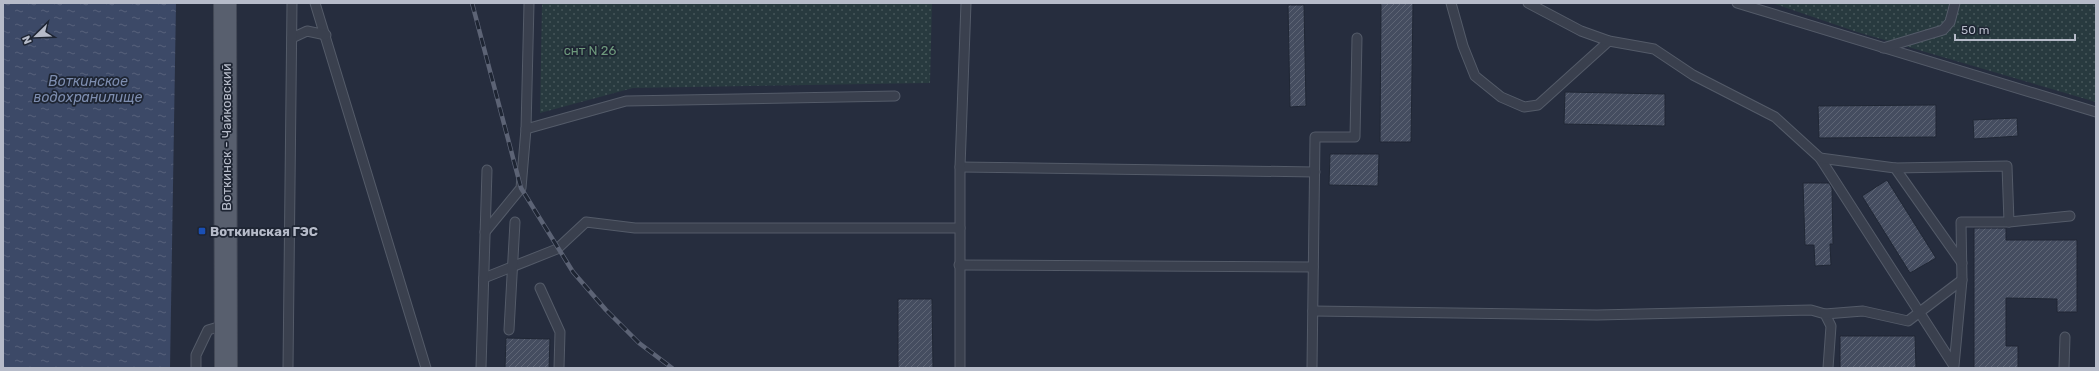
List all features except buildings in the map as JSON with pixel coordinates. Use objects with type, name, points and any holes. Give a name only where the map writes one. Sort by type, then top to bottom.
[{"type":"main road","name":"Воткинск - Чайковский","points":[[225,3],[226,368]]},
{"type":"lane","points":[[288,368],[292,3]]},
{"type":"lane","points":[[316,3],[426,368]]},
{"type":"lane","points":[[485,232],[521,188],[526,130],[529,3]]},
{"type":"lane","points":[[960,368],[960,167],[966,3]]},
{"type":"lane","points":[[1451,3],[1462,46],[1475,76],[1501,97],[1524,106],[1538,105],[1610,41]]},
{"type":"lane","points":[[1528,3],[1581,31],[1610,41],[1654,49],[1692,74],[1775,117],[1820,158],[1954,367]]},
{"type":"lane","points":[[1737,3],[2096,112]]},
{"type":"lane","points":[[1883,48],[1943,30],[1950,22],[1955,3]]},
{"type":"lane","points":[[292,38],[307,31],[326,35]]},
{"type":"lane","points":[[1312,368],[1316,137],[1355,137],[1357,38]]},
{"type":"lane","points":[[526,130],[626,101],[844,99],[895,96]]},
{"type":"lane","points":[[1820,158],[1895,168],[2007,166],[2009,222]]},
{"type":"lane","points":[[960,167],[1315,172]]},
{"type":"lane","points":[[1895,168],[1962,263]]},
{"type":"lane","points":[[480,368],[487,170]]},
{"type":"lane","points":[[1954,367],[1962,280],[1961,222],[2009,222],[2070,216]]},
{"type":"lane","points":[[508,330],[515,222]]},
{"type":"lane","points":[[484,278],[557,249],[586,222],[635,228],[960,228]]},
{"type":"lane","points":[[960,265],[1313,267]]},
{"type":"lane","points":[[1313,311],[1597,315],[1811,310],[1825,314],[1863,311],[1908,321],[1962,280]]},
{"type":"lane","points":[[540,288],[560,332],[559,368]]},
{"type":"lane","points":[[1825,314],[1830,326],[1828,368]]},
{"type":"lane","points":[[196,368],[196,355],[208,330],[226,324]]},
{"type":"lane","points":[[2064,368],[2065,337]]},
{"type":"green space","name":"снт N 26","points":[[542,3],[932,3],[930,83],[633,88],[540,113]]},
{"type":"green space","points":[[1772,3],[2096,3],[2096,102],[1857,32]]},
{"type":"water","name":"Воткинское водохранилище","points":[[3,3],[176,3],[170,368],[3,368]]},
{"type":"railway","points":[[472,3],[521,188],[573,272],[606,310],[639,343],[672,368]]},
{"type":"place","name":"Воткинская ГЭС","points":[[202,231]]}]
